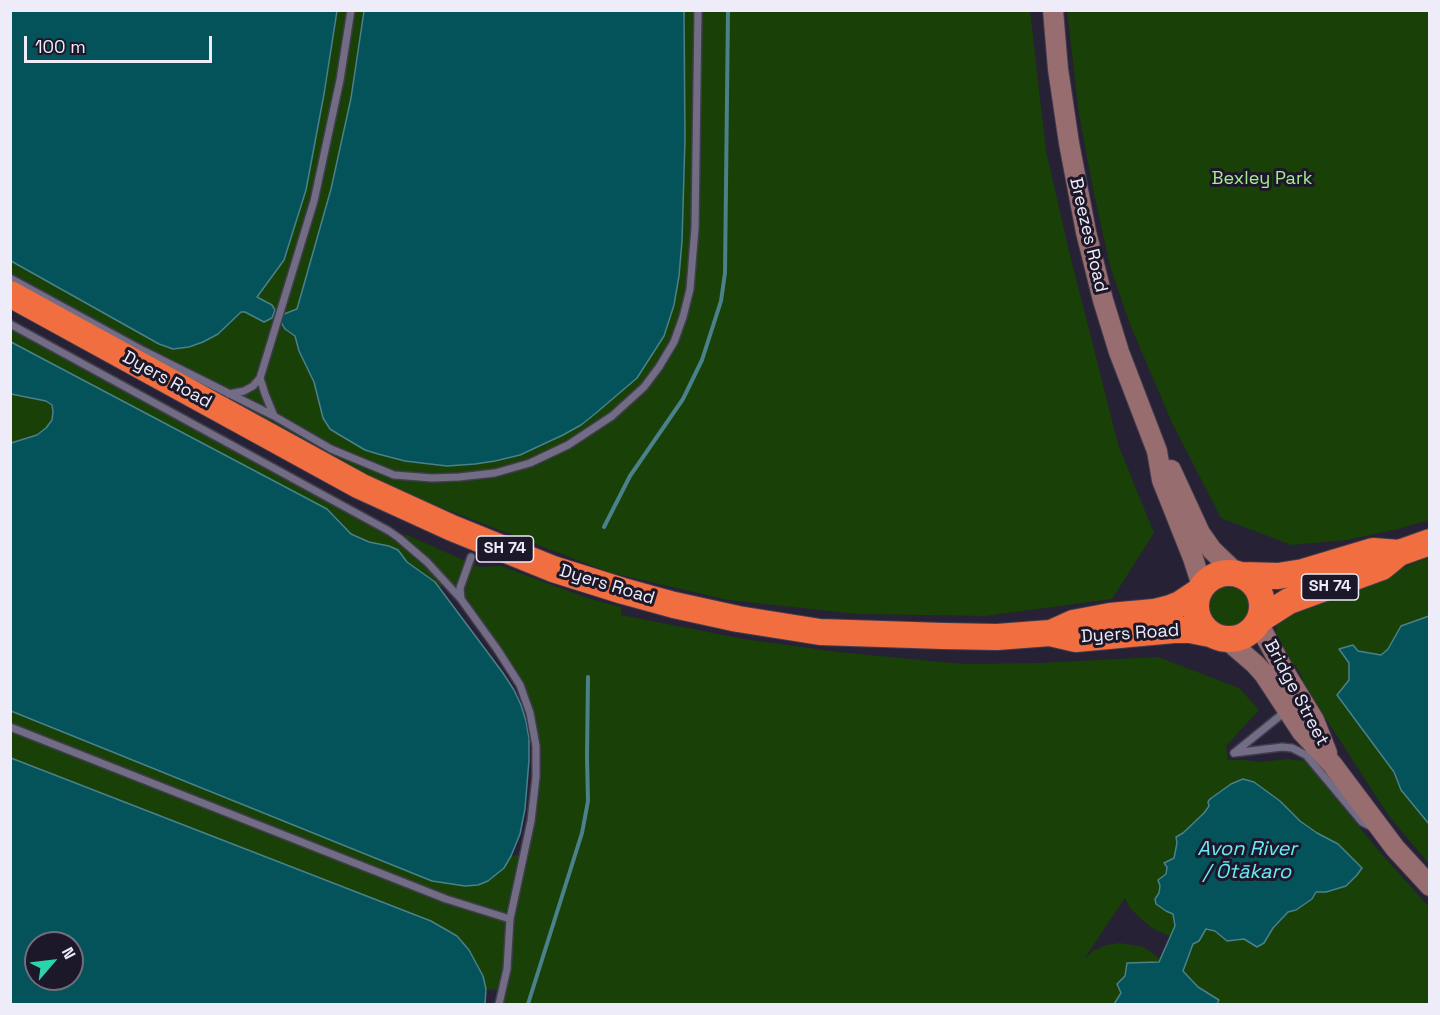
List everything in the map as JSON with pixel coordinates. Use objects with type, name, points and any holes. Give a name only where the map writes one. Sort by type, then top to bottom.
[{"type":"highway","name":"Dyers Road","points":[[10,294],[360,486],[452,528],[553,569],[674,605],[738,619],[820,632],[997,637],[1050,633],[1076,639],[1190,630],[1218,636]]},
{"type":"highway","name":"SH 74","points":[[1218,636],[1241,637],[1289,601],[1382,567],[1399,553],[1430,542]]},
{"type":"highway","name":"SH 74","points":[[1200,589],[1206,581],[1217,574],[1278,576],[1303,572],[1373,551],[1399,553]]},
{"type":"highway","points":[[1239,574],[1253,583],[1261,594],[1263,608],[1259,622]]},
{"type":"highway","name":"Dyers Road","points":[[1050,633],[1073,623],[1170,608],[1180,604],[1200,589]]},
{"type":"highway","points":[[1200,589],[1196,600],[1197,615],[1200,622],[1218,636]]},
{"type":"main road","name":"Breezes Road","points":[[1053,10],[1064,109],[1086,232],[1103,300],[1119,352],[1157,451],[1162,480],[1193,558],[1200,589]]},
{"type":"main road","name":"Breezes Road","points":[[1157,451],[1174,474],[1205,542],[1239,574]]},
{"type":"main road","name":"Bridge Street","points":[[1259,622],[1314,720],[1332,764]]},
{"type":"main road","name":"Bridge Street","points":[[1218,636],[1255,664],[1264,674],[1302,732],[1332,764],[1385,835],[1430,886]]},
{"type":"lane","points":[[229,394],[244,391],[261,378],[314,201],[336,101],[351,10]]},
{"type":"lane","points":[[10,278],[144,351],[274,416],[331,449],[394,475],[441,478],[482,475],[530,463],[568,446],[628,402],[644,387],[674,342],[690,289],[695,228],[698,10]]},
{"type":"lane","points":[[10,324],[389,531],[447,581],[497,649],[520,685],[530,713],[537,762],[531,821],[510,919],[507,969],[499,1005]]},
{"type":"lane","points":[[261,378],[274,416]]},
{"type":"lane","points":[[461,599],[460,588],[471,557]]},
{"type":"lane","points":[[1287,710],[1234,753],[1282,747],[1292,748],[1306,755],[1362,822],[1385,835]]},
{"type":"lane","points":[[10,728],[446,899],[510,919]]},
{"type":"green space","points":[[337,11],[364,11],[351,98],[331,189],[297,310],[284,314],[285,329],[295,336],[299,351],[314,382],[323,418],[330,429],[365,450],[405,461],[447,466],[495,461],[520,455],[581,425],[637,378],[664,336],[674,305],[682,241],[685,139],[684,11],[1030,11],[1046,150],[1068,247],[1118,444],[1154,533],[1112,599],[985,616],[857,614],[728,600],[608,572],[396,490],[316,452],[184,380],[150,350],[11,273],[10,261],[159,344],[173,349],[203,342],[241,312],[264,322],[272,318],[275,310],[272,305],[257,297],[284,259],[306,190]]},
{"type":"green space","name":"Bexley Park","points":[[1067,11],[1429,11],[1429,520],[1347,540],[1291,545],[1221,518],[1172,423],[1129,322],[1110,266],[1079,114]]},
{"type":"green space","points":[[10,327],[364,521],[408,549],[444,584],[440,588],[407,562],[398,550],[351,534],[327,509],[11,342]]},
{"type":"green space","points":[[11,394],[46,401],[52,405],[53,411],[52,420],[37,435],[11,443]]},
{"type":"green space","points":[[405,534],[479,567],[501,566],[590,599],[621,607],[621,615],[744,639],[838,652],[963,664],[1158,657],[1239,688],[1259,710],[1226,746],[1228,760],[1305,761],[1379,851],[1429,907],[1429,1004],[1217,1004],[1219,1000],[1198,987],[1183,971],[1193,944],[1199,941],[1206,929],[1215,931],[1227,941],[1244,939],[1264,943],[1273,928],[1288,912],[1296,910],[1312,899],[1316,892],[1326,892],[1346,886],[1362,868],[1300,821],[1280,801],[1254,782],[1243,779],[1231,784],[1221,792],[1204,813],[1176,837],[1174,858],[1166,861],[1166,874],[1155,899],[1156,904],[1173,914],[1175,926],[1171,937],[1152,928],[1140,918],[1130,908],[1125,898],[1084,959],[1093,951],[1106,945],[1120,943],[1144,947],[1160,959],[1159,962],[1125,976],[1117,984],[1121,993],[1114,1004],[502,1004],[504,991],[486,989],[483,976],[469,950],[457,936],[431,921],[11,758],[10,711],[432,881],[465,886],[478,885],[505,866],[511,856],[528,853],[539,773],[536,724],[531,704],[510,662],[469,604],[446,577],[404,538]]},
{"type":"green space","points":[[1429,557],[1429,616],[1401,626],[1388,649],[1380,655],[1339,649],[1349,663],[1349,680],[1401,790],[1429,823],[1429,864],[1389,816],[1303,683],[1302,676],[1294,664],[1293,670],[1283,653],[1276,633],[1277,622],[1281,617]]},
{"type":"green space","points":[[1229,582],[1246,589],[1253,606],[1246,623],[1229,630],[1212,623],[1205,606],[1212,589]]},
{"type":"water","points":[[11,10],[337,11],[306,190],[284,260],[257,297],[272,305],[275,310],[272,318],[264,322],[241,312],[218,334],[189,347],[173,349],[159,344],[11,261]]},
{"type":"water","points":[[364,11],[684,11],[685,139],[682,241],[674,305],[664,336],[637,378],[596,413],[563,435],[520,455],[495,461],[447,466],[405,461],[365,450],[330,429],[323,418],[314,382],[299,351],[295,336],[285,329],[281,322],[284,314],[297,309],[331,189],[351,98]]},
{"type":"water","points":[[11,342],[327,509],[351,534],[398,550],[407,562],[435,582],[503,673],[514,690],[526,721],[529,760],[525,809],[520,834],[504,868],[488,881],[478,885],[465,886],[432,881],[11,711],[11,443],[37,435],[52,420],[53,411],[52,405],[46,401],[11,394]]},
{"type":"water","points":[[1430,616],[1429,824],[1401,790],[1394,772],[1337,695],[1349,680],[1349,663],[1339,649],[1353,645],[1358,651],[1381,655],[1388,649],[1401,626]]},
{"type":"water","points":[[11,758],[431,921],[457,936],[469,950],[483,976],[486,989],[485,1004],[11,1004]]},
{"type":"water","name":"Avon River / Ōtākaro","points":[[1243,779],[1254,782],[1280,801],[1300,821],[1338,844],[1362,868],[1346,886],[1326,892],[1316,892],[1312,899],[1296,910],[1288,912],[1273,928],[1264,943],[1257,947],[1244,939],[1227,941],[1215,931],[1206,929],[1199,941],[1193,944],[1183,971],[1198,987],[1219,1000],[1217,1004],[1114,1004],[1121,993],[1117,984],[1125,976],[1127,963],[1159,962],[1175,926],[1173,914],[1156,904],[1155,899],[1159,893],[1158,880],[1166,874],[1167,867],[1164,863],[1174,858],[1176,837],[1204,813],[1209,806],[1210,799],[1231,784]]},
{"type":"waterway","points":[[604,527],[630,476],[683,399],[702,360],[721,301],[725,273],[728,10]]},
{"type":"waterway","points":[[528,1004],[582,833],[588,801],[588,677]]}]
